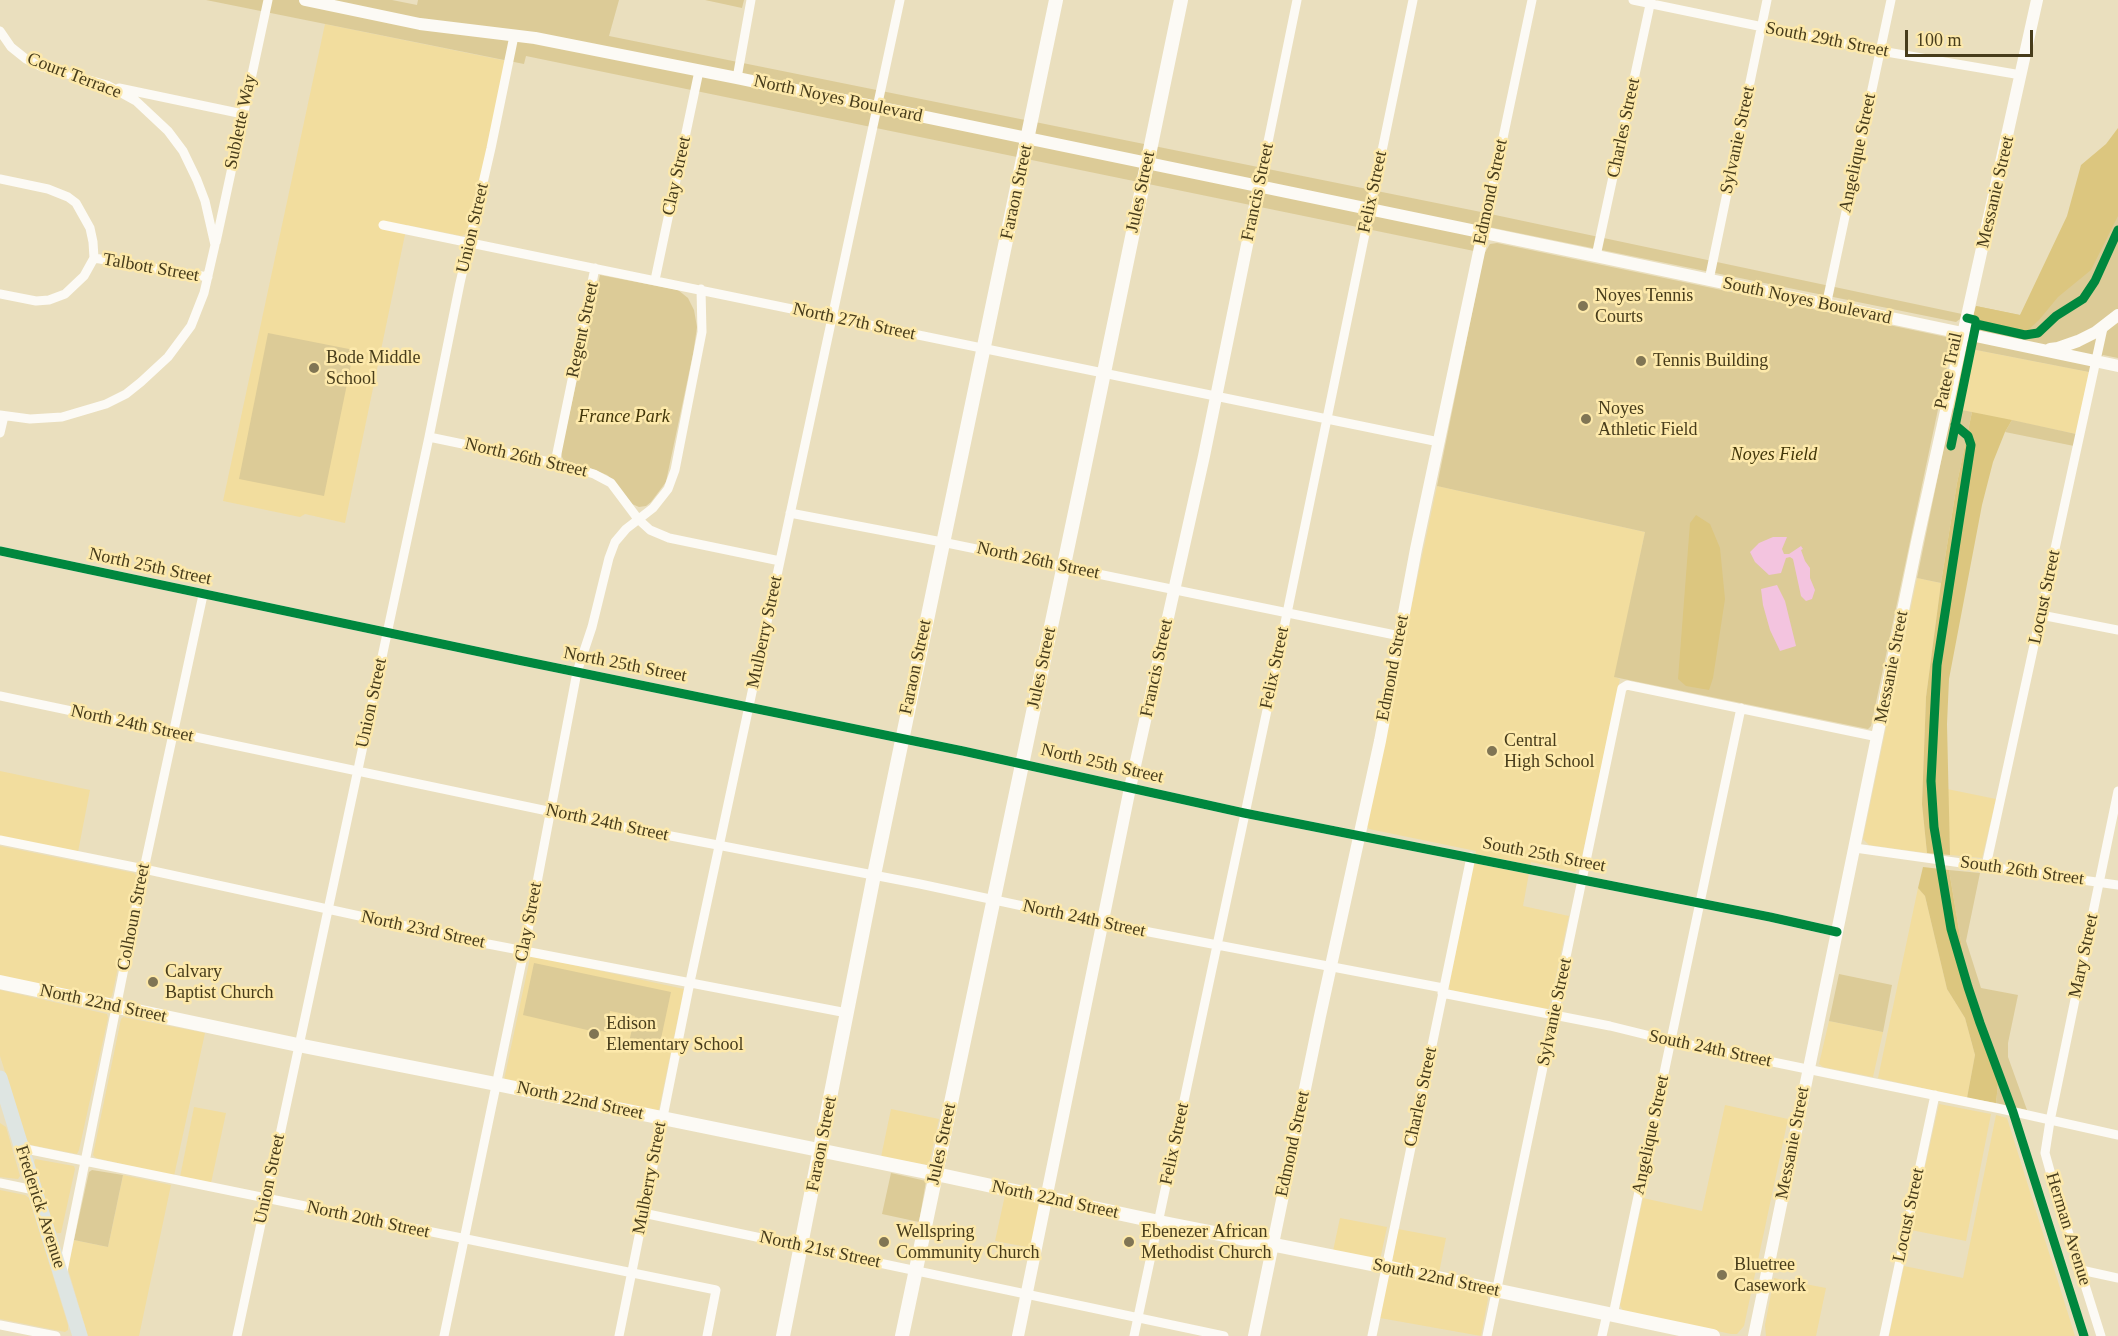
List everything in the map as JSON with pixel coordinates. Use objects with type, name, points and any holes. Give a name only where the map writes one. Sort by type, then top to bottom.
[{"type":"main road","name":"Faraon Street","points":[[783,1336],[942,542],[1056,0]]},
{"type":"main road","name":"Jules Street","points":[[902,1336],[1181,0]]},
{"type":"main road","name":"North 22nd Street","points":[[0,982],[1159,1222]]},
{"type":"main road","name":"Frederick Avenue","points":[[0,1079],[80,1336]]},
{"type":"main road","name":"South 22nd Street","points":[[1159,1222],[1713,1336]]},
{"type":"street","name":"Sublette Way","points":[[215,245],[268,0]]},
{"type":"street","name":"North Noyes Boulevard","points":[[305,0],[420,24],[514,36],[737,78],[1369,209]]},
{"type":"street","points":[[737,78],[751,0]]},
{"type":"street","name":"Mulberry Street","points":[[619,1336],[690,982],[900,0]]},
{"type":"street","name":"Francis Street","points":[[1018,1336],[1130,788],[1215,397],[1297,0]]},
{"type":"street","name":"Felix Street","points":[[1134,1336],[1413,0]]},
{"type":"street","name":"Edmond Street","points":[[1254,1336],[1532,0]]},
{"type":"street","name":"South 29th Street","points":[[1633,0],[1880,51],[2021,75]]},
{"type":"street","name":"Sylvanie Street","points":[[1708,280],[1767,0]]},
{"type":"street","name":"Angelique Street","points":[[1826,306],[1891,0]]},
{"type":"street","name":"Messanie Street","points":[[1754,1336],[1917,542],[2037,0]]},
{"type":"street","name":"Charles Street","points":[[1596,256],[1651,2]]},
{"type":"street","name":"Court Terrace","points":[[0,32],[11,47],[26,59],[42,67],[107,85],[136,101],[168,131],[183,151],[205,201],[215,245],[196,315],[183,339],[168,357],[126,394],[106,404],[62,417],[30,419],[2,415]]},
{"type":"street","name":"Union Street","points":[[237,1336],[514,36]]},
{"type":"street","name":"Clay Street","points":[[655,280],[699,71]]},
{"type":"street","points":[[107,85],[243,114]]},
{"type":"street","points":[[0,179],[48,189],[76,203],[90,228],[94,258],[84,276],[65,294],[49,300],[36,301],[0,294]]},
{"type":"street","name":"South Noyes Boulevard","points":[[1369,209],[2118,366]]},
{"type":"street","name":"North 27th Street","points":[[383,225],[701,289],[1104,375],[1439,442]]},
{"type":"street","name":"Talbott Street","points":[[94,258],[208,277]]},
{"type":"street","name":"Regent Street","points":[[555,463],[595,268]]},
{"type":"street","points":[[638,519],[653,508],[668,489],[675,470],[702,332],[701,289]]},
{"type":"street","points":[[2039,349],[2058,348],[2078,341],[2103,328],[2118,315]]},
{"type":"street","name":"Locust Street","points":[[1986,866],[2103,328]]},
{"type":"street","points":[[0,433],[2,415]]},
{"type":"street","name":"North 26th Street","points":[[429,438],[555,463],[606,479],[620,493],[638,519],[650,530],[669,538],[780,561]]},
{"type":"street","name":"North 26th Street","points":[[790,513],[1286,612]]},
{"type":"street","name":"Clay Street","points":[[444,1336],[524,951],[577,672],[615,542],[638,519]]},
{"type":"street","name":"North 25th Street","points":[[0,551],[203,595],[1022,763],[1244,813]]},
{"type":"street","name":"Colhoun Street","points":[[62,1275],[144,869],[203,595]]},
{"type":"street","points":[[1286,612],[1400,636]]},
{"type":"street","points":[[2041,615],[2118,630]]},
{"type":"street","name":"Sylvanie Street","points":[[1487,1336],[1622,688],[1627,685],[1741,708]]},
{"type":"street","name":"North 24th Street","points":[[0,696],[720,846],[1215,945]]},
{"type":"street","points":[[1741,708],[1878,737]]},
{"type":"street","name":"Angelique Street","points":[[1602,1336],[1610,1315],[1671,1041],[1741,708]]},
{"type":"street","name":"Mary Street","points":[[2050,1121],[2118,791]]},
{"type":"street","name":"South 25th Street","points":[[1244,813],[1838,932]]},
{"type":"street","name":"North 23rd Street","points":[[0,840],[524,951],[847,1013]]},
{"type":"street","name":"South 26th Street","points":[[1855,848],[2118,885]]},
{"type":"street","name":"Charles Street","points":[[1372,1336],[1471,858]]},
{"type":"street","name":"South 24th Street","points":[[1215,945],[1330,967],[2118,1136]]},
{"type":"street","name":"Locust Street","points":[[1884,1336],[1935,1095]]},
{"type":"street","name":"Herman Avenue","points":[[2050,1121],[2046,1160],[2101,1336]]},
{"type":"street","name":"North 20th Street","points":[[21,1148],[716,1290],[707,1336]]},
{"type":"street","points":[[0,1183],[34,1190]]},
{"type":"street","name":"North 21st Street","points":[[643,1213],[1224,1336]]},
{"type":"street","points":[[2081,1270],[2118,1278]]},
{"type":"street","points":[[0,1325],[56,1336]]},
{"type":"shaded area","name":"Bode Middle School","points":[[325,24],[507,61],[468,233],[462,236],[407,225],[345,523],[305,514],[300,517],[223,501]]},
{"type":"shaded area","points":[[2118,128],[2118,216],[2091,270],[2058,297],[2025,333],[1986,329],[1973,317],[1976,306],[2020,315],[2067,216],[2081,165],[2106,144]]},
{"type":"shaded area","points":[[1966,348],[2089,372],[2076,434],[1952,408]]},
{"type":"shaded area","points":[[1972,412],[2012,420],[1993,462],[1982,505],[1949,679],[1947,724],[1950,855],[1927,853],[1922,804],[1926,697],[1957,483]]},
{"type":"shaded area","name":"Central High School","points":[[1437,486],[1645,532],[1615,677],[1620,679],[1580,866],[1575,872],[1531,862],[1523,906],[1569,916],[1549,1008],[1546,1010],[1450,990],[1476,851],[1369,829],[1365,824]]},
{"type":"shaded area","points":[[1696,515],[1710,524],[1720,548],[1725,599],[1713,678],[1709,690],[1686,686],[1678,679],[1690,523]]},
{"type":"shaded area","points":[[1773,537],[1787,537],[1782,549],[1784,554],[1789,554],[1801,546],[1803,549],[1801,550],[1810,568],[1810,578],[1815,590],[1812,599],[1806,601],[1801,596],[1793,559],[1790,557],[1786,558],[1781,573],[1769,575],[1755,562],[1750,552],[1759,543]]},
{"type":"shaded area","points":[[1917,578],[1941,583],[1926,697],[1922,804],[1927,853],[1869,845],[1863,839]]},
{"type":"shaded area","points":[[1777,585],[1785,601],[1796,646],[1780,651],[1770,630],[1761,589]]},
{"type":"shaded area","points":[[0,771],[90,790],[78,852],[0,837]]},
{"type":"shaded area","points":[[1947,789],[1996,799],[1982,858],[1950,855]]},
{"type":"shaded area","points":[[0,846],[134,873],[137,876],[112,996],[109,999],[0,977]]},
{"type":"shaded area","points":[[1923,867],[1949,870],[1966,972],[1998,1084],[1996,1103],[1967,1098],[1975,1055],[1965,1018],[1947,989],[1925,896],[1918,888]]},
{"type":"shaded area","points":[[1918,888],[1925,896],[1947,989],[1965,1018],[1975,1055],[1967,1098],[1878,1078]]},
{"type":"shaded area","name":"Edison Elementary School","points":[[532,956],[684,989],[657,1112],[504,1080]]},
{"type":"shaded area","points":[[0,990],[107,1014],[108,1018],[77,1154],[31,1145],[26,1139],[0,1056]]},
{"type":"shaded area","points":[[123,1017],[205,1033],[174,1176],[96,1158],[93,1155]]},
{"type":"shaded area","points":[[1829,1021],[1883,1032],[1873,1077],[1823,1067],[1819,1064]]},
{"type":"shaded area","points":[[1939,1104],[1991,1114],[1966,1241],[1911,1230]]},
{"type":"shaded area","points":[[1725,1105],[1788,1119],[1744,1326],[1737,1334],[1731,1334],[1623,1311],[1620,1305],[1643,1198],[1702,1211]]},
{"type":"shaded area","points":[[194,1107],[226,1113],[211,1183],[180,1177]]},
{"type":"shaded area","points":[[891,1109],[939,1119],[927,1165],[881,1157]]},
{"type":"shaded area","points":[[1996,1115],[2007,1118],[2075,1336],[1889,1336],[1904,1266],[1963,1278]]},
{"type":"shaded area","points":[[0,1123],[6,1127],[20,1176],[18,1179],[0,1177]]},
{"type":"shaded area","points":[[35,1159],[74,1166],[61,1233],[55,1230],[34,1163]]},
{"type":"shaded area","points":[[123,1175],[171,1185],[139,1336],[88,1336],[68,1269],[74,1240],[108,1247]]},
{"type":"shaded area","points":[[0,1190],[25,1195],[29,1198],[68,1325],[68,1330],[65,1332],[0,1319]]},
{"type":"shaded area","points":[[1005,1195],[1035,1202],[1041,1207],[1032,1248],[995,1241]]},
{"type":"shaded area","points":[[1340,1218],[1387,1227],[1380,1260],[1333,1251]]},
{"type":"shaded area","points":[[1398,1229],[1446,1238],[1439,1273],[1392,1262]]},
{"type":"shaded area","points":[[1393,1275],[1487,1295],[1481,1336],[1380,1318],[1387,1280]]},
{"type":"shaded area","points":[[1774,1278],[1826,1288],[1816,1336],[1766,1336],[1765,1325]]},
{"type":"green space","points":[[206,0],[392,0],[417,5],[418,0],[619,0],[609,36],[1481,212],[1962,314],[1956,322],[1479,225],[1474,251],[526,56],[524,64]]},
{"type":"green space","points":[[705,0],[744,0],[742,8]]},
{"type":"green space","points":[[2118,183],[2118,358],[2103,355],[2089,372],[1966,348],[1976,306],[2020,315]]},
{"type":"green space","name":"Noyes Field","points":[[1497,243],[1951,338],[1952,343],[1871,726],[1868,729],[1614,677],[1645,532],[1437,486],[1484,254],[1490,244]]},
{"type":"green space","name":"France Park","points":[[600,275],[678,290],[688,298],[694,310],[697,327],[693,354],[666,482],[646,506],[639,507],[632,504],[607,475],[565,462],[561,452]]},
{"type":"green space","points":[[268,333],[354,350],[324,496],[239,479]]},
{"type":"green space","points":[[1952,408],[1972,412],[1957,483],[1941,583],[1917,578]]},
{"type":"green space","points":[[2012,420],[2076,434],[2074,446],[2005,432]]},
{"type":"green space","points":[[1949,870],[1980,873],[1966,941],[1981,988],[2018,995],[2008,1043],[2008,1057],[2027,1110],[1996,1103],[1998,1084],[1966,972]]},
{"type":"green space","points":[[534,963],[671,992],[659,1048],[629,1042],[635,1016],[610,1011],[606,1032],[601,1031],[600,1033],[523,1015]]},
{"type":"green space","points":[[1839,974],[1892,985],[1883,1032],[1829,1021]]},
{"type":"green space","points":[[92,1170],[123,1175],[108,1247],[74,1240],[89,1172]]},
{"type":"green space","points":[[891,1173],[926,1181],[919,1222],[882,1214]]},
{"type":"cycle path","points":[[1967,318],[1975,320],[1976,324],[2025,335],[2038,333],[2056,316],[2083,299],[2095,281],[2118,230]]},
{"type":"cycle path","name":"Patee Trail","points":[[1951,446],[1976,324]]},
{"type":"cycle path","points":[[1955,425],[1968,436],[1971,445],[1937,665],[1931,781],[1934,827],[1951,929],[1968,987],[2013,1112],[2084,1336]]},
{"type":"cycle path","points":[[0,551],[963,751],[1244,813],[1837,932]]},
{"type":"place","name":"Noyes Tennis Courts","points":[[1583,306]]},
{"type":"place","name":"Tennis Building","points":[[1641,361]]},
{"type":"place","name":"Bode Middle School","points":[[314,368]]},
{"type":"place","name":"Noyes Athletic Field","points":[[1586,419]]},
{"type":"place","name":"Central High School","points":[[1492,751]]},
{"type":"place","name":"Calvary Baptist Church","points":[[153,982]]},
{"type":"place","name":"Edison Elementary School","points":[[594,1034]]},
{"type":"place","name":"Wellspring Community Church","points":[[884,1242]]},
{"type":"place","name":"Ebenezer African Methodist Church","points":[[1129,1242]]},
{"type":"place","name":"Bluetree Casework","points":[[1722,1275]]}]
